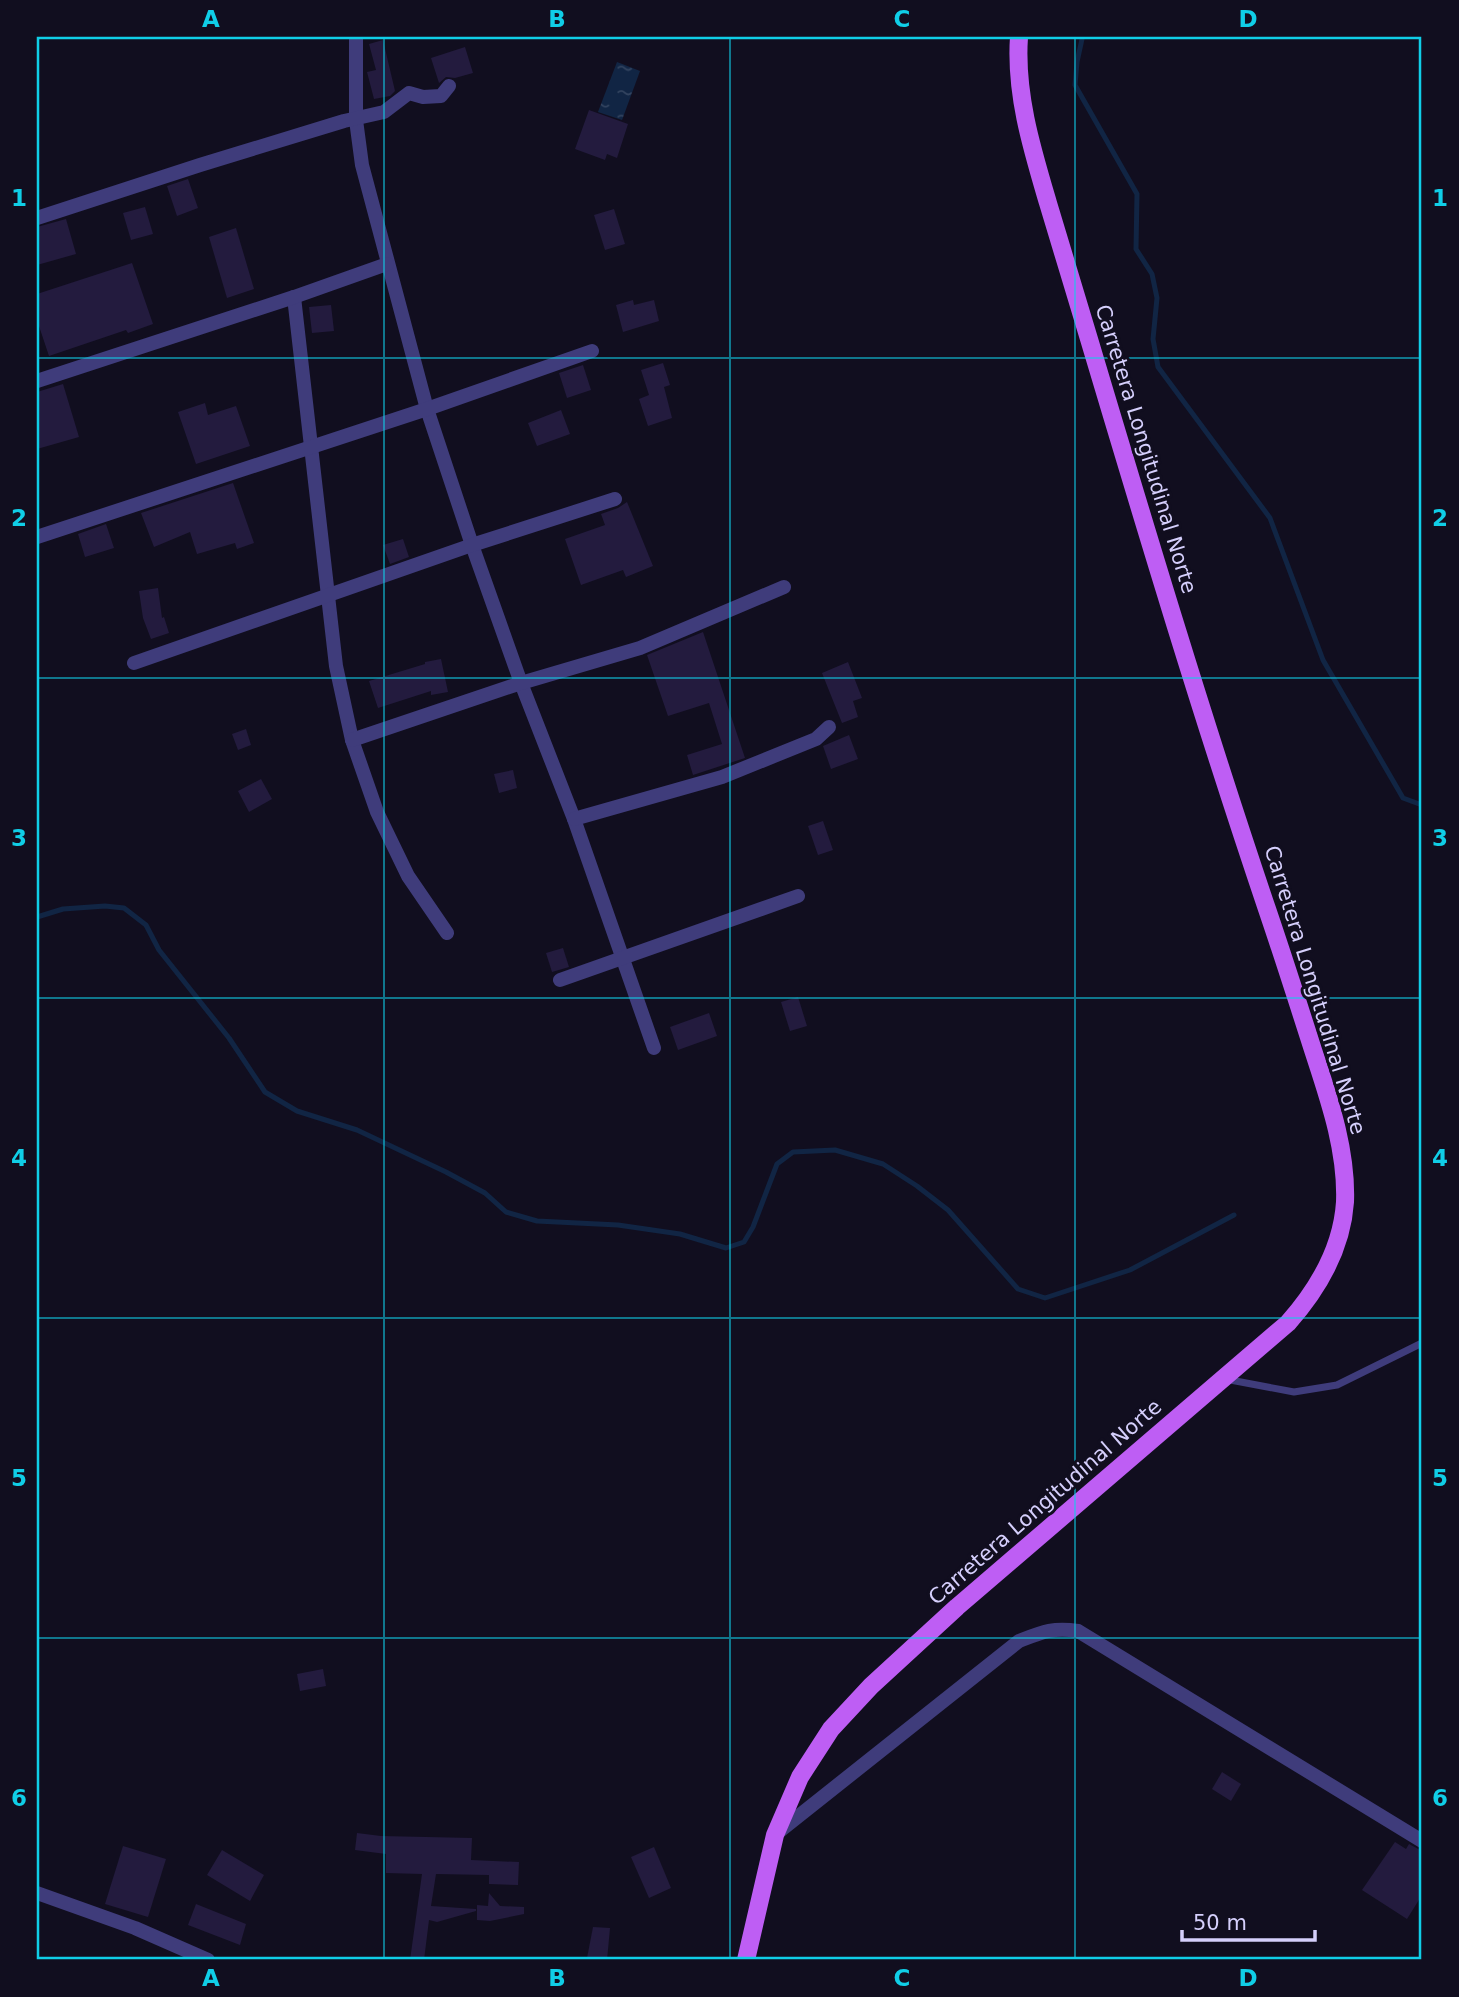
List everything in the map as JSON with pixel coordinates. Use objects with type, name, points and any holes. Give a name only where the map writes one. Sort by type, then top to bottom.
[{"type":"main road","name":"Carretera Longitudinal Norte","points":[[746,1960],[775,1835],[800,1777],[831,1729],[871,1686],[1027,1545],[1288,1323],[1303,1307],[1325,1272],[1338,1239],[1345,1205],[1341,1151],[1311,1041],[1164,591],[1041,178],[1022,99],[1019,37]]},
{"type":"street","points":[[356,37],[356,120],[362,166],[427,409],[521,683],[574,819],[654,1048]]},
{"type":"street","points":[[37,218],[200,165],[384,112],[409,93],[423,97],[441,96],[449,86]]},
{"type":"street","points":[[37,381],[387,264]]},
{"type":"street","points":[[293,297],[336,666],[352,740],[377,812],[408,876],[447,933]]},
{"type":"street","points":[[37,537],[427,409],[592,351]]},
{"type":"street","points":[[134,663],[472,545],[615,499]]},
{"type":"street","points":[[352,740],[521,683],[640,648],[784,587]]},
{"type":"street","points":[[574,819],[722,777],[816,740],[829,727]]},
{"type":"street","points":[[560,980],[798,896]]},
{"type":"street","points":[[775,1835],[1019,1641],[1046,1630],[1060,1628],[1078,1631],[1422,1841]]},
{"type":"street","points":[[37,1893],[135,1928],[208,1960]]},
{"type":"lane","points":[[1224,1379],[1294,1392],[1337,1385],[1422,1342]]},
{"type":"water","points":[[617,62],[640,71],[622,120],[598,112]]},
{"type":"building","points":[[383,40],[395,91],[390,96],[374,99],[367,72],[376,70],[369,44]]},
{"type":"building","points":[[465,47],[473,73],[455,78],[446,77],[439,83],[431,58]]},
{"type":"building","points":[[589,110],[628,124],[617,158],[607,154],[605,160],[575,149]]},
{"type":"building","points":[[188,179],[198,208],[177,216],[167,186]]},
{"type":"building","points":[[145,207],[153,234],[131,240],[123,213]]},
{"type":"building","points":[[614,209],[625,244],[605,250],[594,215]]},
{"type":"building","points":[[66,219],[76,254],[37,265],[37,227]]},
{"type":"building","points":[[236,228],[254,289],[227,298],[209,237]]},
{"type":"building","points":[[132,263],[153,324],[128,333],[126,330],[49,356],[37,320],[37,294]]},
{"type":"building","points":[[633,300],[634,305],[654,300],[659,321],[623,332],[616,305]]},
{"type":"building","points":[[331,305],[334,331],[312,333],[309,307]]},
{"type":"building","points":[[663,363],[670,385],[664,387],[672,418],[648,426],[639,399],[649,395],[641,370]]},
{"type":"building","points":[[583,365],[591,390],[567,398],[559,373]]},
{"type":"building","points":[[63,384],[79,437],[37,449],[37,392]]},
{"type":"building","points":[[205,403],[208,415],[236,406],[250,446],[196,464],[178,412]]},
{"type":"building","points":[[561,410],[570,434],[537,446],[528,423]]},
{"type":"building","points":[[233,483],[254,543],[237,549],[235,543],[197,554],[190,532],[154,547],[141,513]]},
{"type":"building","points":[[627,502],[653,566],[626,577],[623,570],[581,585],[565,539],[605,525],[601,514]]},
{"type":"building","points":[[106,524],[114,548],[85,557],[78,534]]},
{"type":"building","points":[[403,539],[409,557],[390,564],[383,545]]},
{"type":"building","points":[[158,588],[162,618],[164,617],[169,633],[151,639],[143,618],[139,591]]},
{"type":"building","points":[[703,632],[745,758],[693,775],[687,755],[722,744],[709,703],[668,716],[647,655]]},
{"type":"building","points":[[441,659],[448,692],[431,695],[431,691],[378,708],[369,681]]},
{"type":"building","points":[[848,662],[862,698],[853,701],[858,717],[842,723],[822,673]]},
{"type":"building","points":[[246,729],[251,745],[238,750],[232,734]]},
{"type":"building","points":[[849,735],[858,759],[831,769],[823,746]]},
{"type":"building","points":[[513,770],[517,788],[499,793],[494,774]]},
{"type":"building","points":[[261,779],[272,799],[249,812],[238,791]]},
{"type":"building","points":[[823,821],[833,850],[818,855],[808,826]]},
{"type":"building","points":[[563,948],[569,967],[552,972],[546,953]]},
{"type":"building","points":[[798,997],[807,1026],[790,1031],[781,1002]]},
{"type":"building","points":[[709,1013],[717,1036],[678,1050],[670,1027]]},
{"type":"building","points":[[323,1669],[326,1686],[300,1691],[297,1674]]},
{"type":"building","points":[[1222,1772],[1241,1784],[1231,1801],[1212,1789]]},
{"type":"building","points":[[357,1833],[472,1838],[471,1860],[519,1862],[518,1885],[489,1884],[489,1875],[436,1874],[431,1906],[476,1911],[437,1922],[429,1920],[424,1960],[410,1960],[422,1874],[386,1873],[386,1854],[355,1850]]},
{"type":"building","points":[[1395,1842],[1406,1849],[1409,1844],[1422,1851],[1422,1895],[1407,1919],[1362,1890]]},
{"type":"building","points":[[123,1846],[166,1859],[148,1917],[105,1904]]},
{"type":"building","points":[[654,1847],[671,1888],[649,1898],[631,1857]]},
{"type":"building","points":[[222,1850],[264,1875],[250,1901],[207,1875]]},
{"type":"building","points":[[489,1893],[500,1906],[524,1907],[524,1914],[490,1921],[477,1920],[477,1905],[488,1906]]},
{"type":"building","points":[[196,1904],[246,1924],[240,1945],[188,1925]]},
{"type":"building","points":[[593,1927],[610,1928],[607,1960],[587,1958]]},
{"type":"waterway","points":[[1082,39],[1075,85],[1137,194],[1136,249],[1152,274],[1157,298],[1153,339],[1158,367],[1270,518],[1323,660],[1403,798],[1422,805]]},
{"type":"waterway","points":[[37,917],[63,909],[105,906],[124,908],[146,925],[159,950],[229,1038],[265,1092],[297,1111],[357,1130],[446,1172],[485,1193],[506,1212],[537,1221],[618,1225],[680,1234],[726,1248],[744,1242],[753,1227],[777,1164],[793,1152],[835,1150],[883,1164],[917,1186],[948,1210],[1018,1289],[1045,1298],[1130,1270],[1234,1215]]}]
